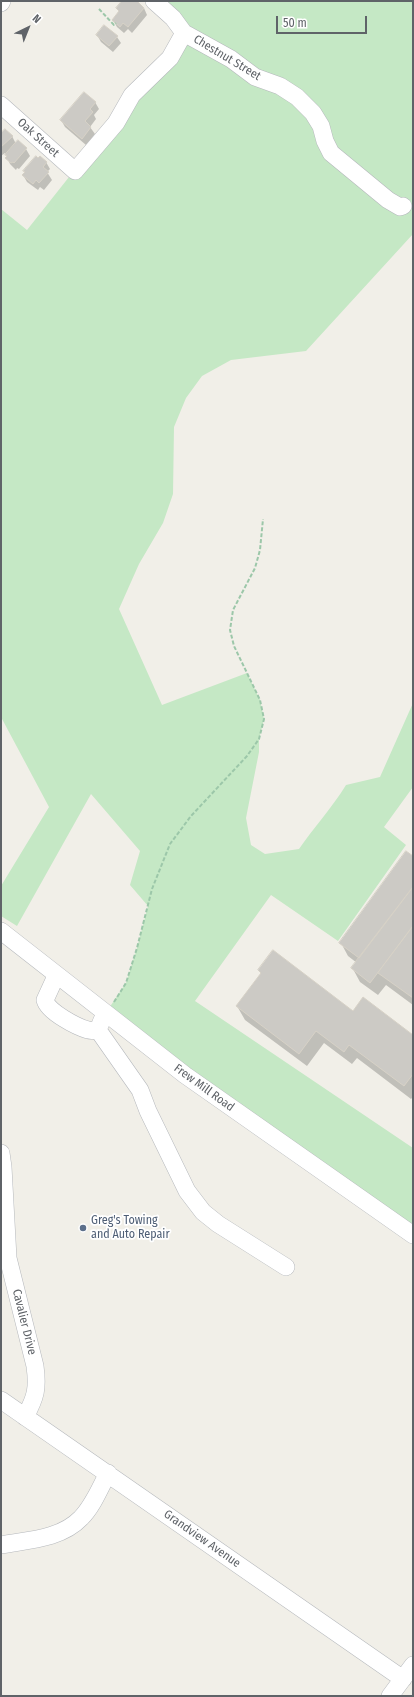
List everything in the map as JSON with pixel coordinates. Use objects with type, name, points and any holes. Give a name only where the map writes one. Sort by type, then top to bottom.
[{"type":"street","name":"Chestnut Street","points":[[154,1],[173,18],[184,32],[231,59],[255,77],[280,86],[297,97],[312,113],[321,126],[325,141],[331,153],[388,200],[400,207],[403,206]]},
{"type":"street","name":"Oak Street","points":[[1,105],[75,171],[116,123],[132,96],[141,85],[170,58],[184,32]]},
{"type":"street","name":"Frew Mill Road","points":[[1,932],[185,1075],[413,1235]]},
{"type":"street","points":[[56,976],[45,1000],[46,1004],[56,1014],[90,1031],[98,1030]]},
{"type":"street","points":[[98,1030],[105,1014]]},
{"type":"street","points":[[98,1030],[140,1090],[148,1111],[187,1191],[203,1212],[218,1224],[286,1267]]},
{"type":"street","name":"Cavalier Drive","points":[[1,1153],[8,1258],[35,1366],[37,1382],[35,1395],[25,1417]]},
{"type":"street","name":"Grandview Avenue","points":[[1,1400],[108,1473],[408,1672]]},
{"type":"street","points":[[1,1545],[54,1535],[68,1529],[81,1518],[91,1505],[108,1473]]},
{"type":"street","points":[[390,1696],[408,1672]]},
{"type":"path","points":[[99,9],[114,25],[116,23]]},
{"type":"path","points":[[105,1014],[126,983],[137,948],[152,889],[170,844],[191,816],[247,756],[259,739],[264,719],[260,700],[234,646],[230,630],[233,610],[255,568],[260,550],[262,519]]},
{"type":"green space","points":[[154,1],[413,1],[413,234],[306,351],[231,360],[202,376],[186,398],[174,427],[173,494],[163,523],[139,564],[119,609],[162,705],[247,673],[260,700],[264,719],[259,739],[259,752],[246,818],[251,845],[265,854],[299,849],[346,785],[380,777],[413,703],[413,787],[384,827],[406,845],[338,941],[271,895],[195,1001],[413,1148],[413,1235],[105,1014],[126,983],[148,906],[130,885],[140,851],[91,794],[17,926],[1,916],[1,886],[49,807],[1,717],[1,209],[27,230],[184,32]]},
{"type":"building","points":[[122,1],[137,1],[144,8],[128,27],[123,23],[120,27],[112,20],[119,11],[116,8]]},
{"type":"building","points":[[104,25],[118,36],[109,46],[96,35]]},
{"type":"building","points":[[84,92],[96,102],[90,109],[93,112],[85,121],[91,127],[82,139],[60,120]]},
{"type":"building","points":[[5,129],[13,136],[1,147],[1,133]]},
{"type":"building","points":[[18,140],[27,148],[14,163],[11,163],[5,158],[7,156],[5,155]]},
{"type":"building","points":[[36,156],[38,158],[40,156],[47,162],[43,167],[49,172],[39,183],[36,180],[33,184],[22,175],[25,172],[23,171]]},
{"type":"building","points":[[406,851],[413,856],[413,887],[359,958],[339,943]]},
{"type":"building","points":[[413,887],[413,926],[370,983],[351,968]]},
{"type":"building","points":[[413,926],[413,998],[378,973]]},
{"type":"building","points":[[273,950],[353,1011],[363,997],[413,1035],[413,1074],[404,1086],[349,1045],[344,1052],[316,1031],[299,1054],[236,1006],[261,973],[258,970]]},
{"type":"place","name":"Greg's Towing and Auto Repair","points":[[83,1228]]}]
